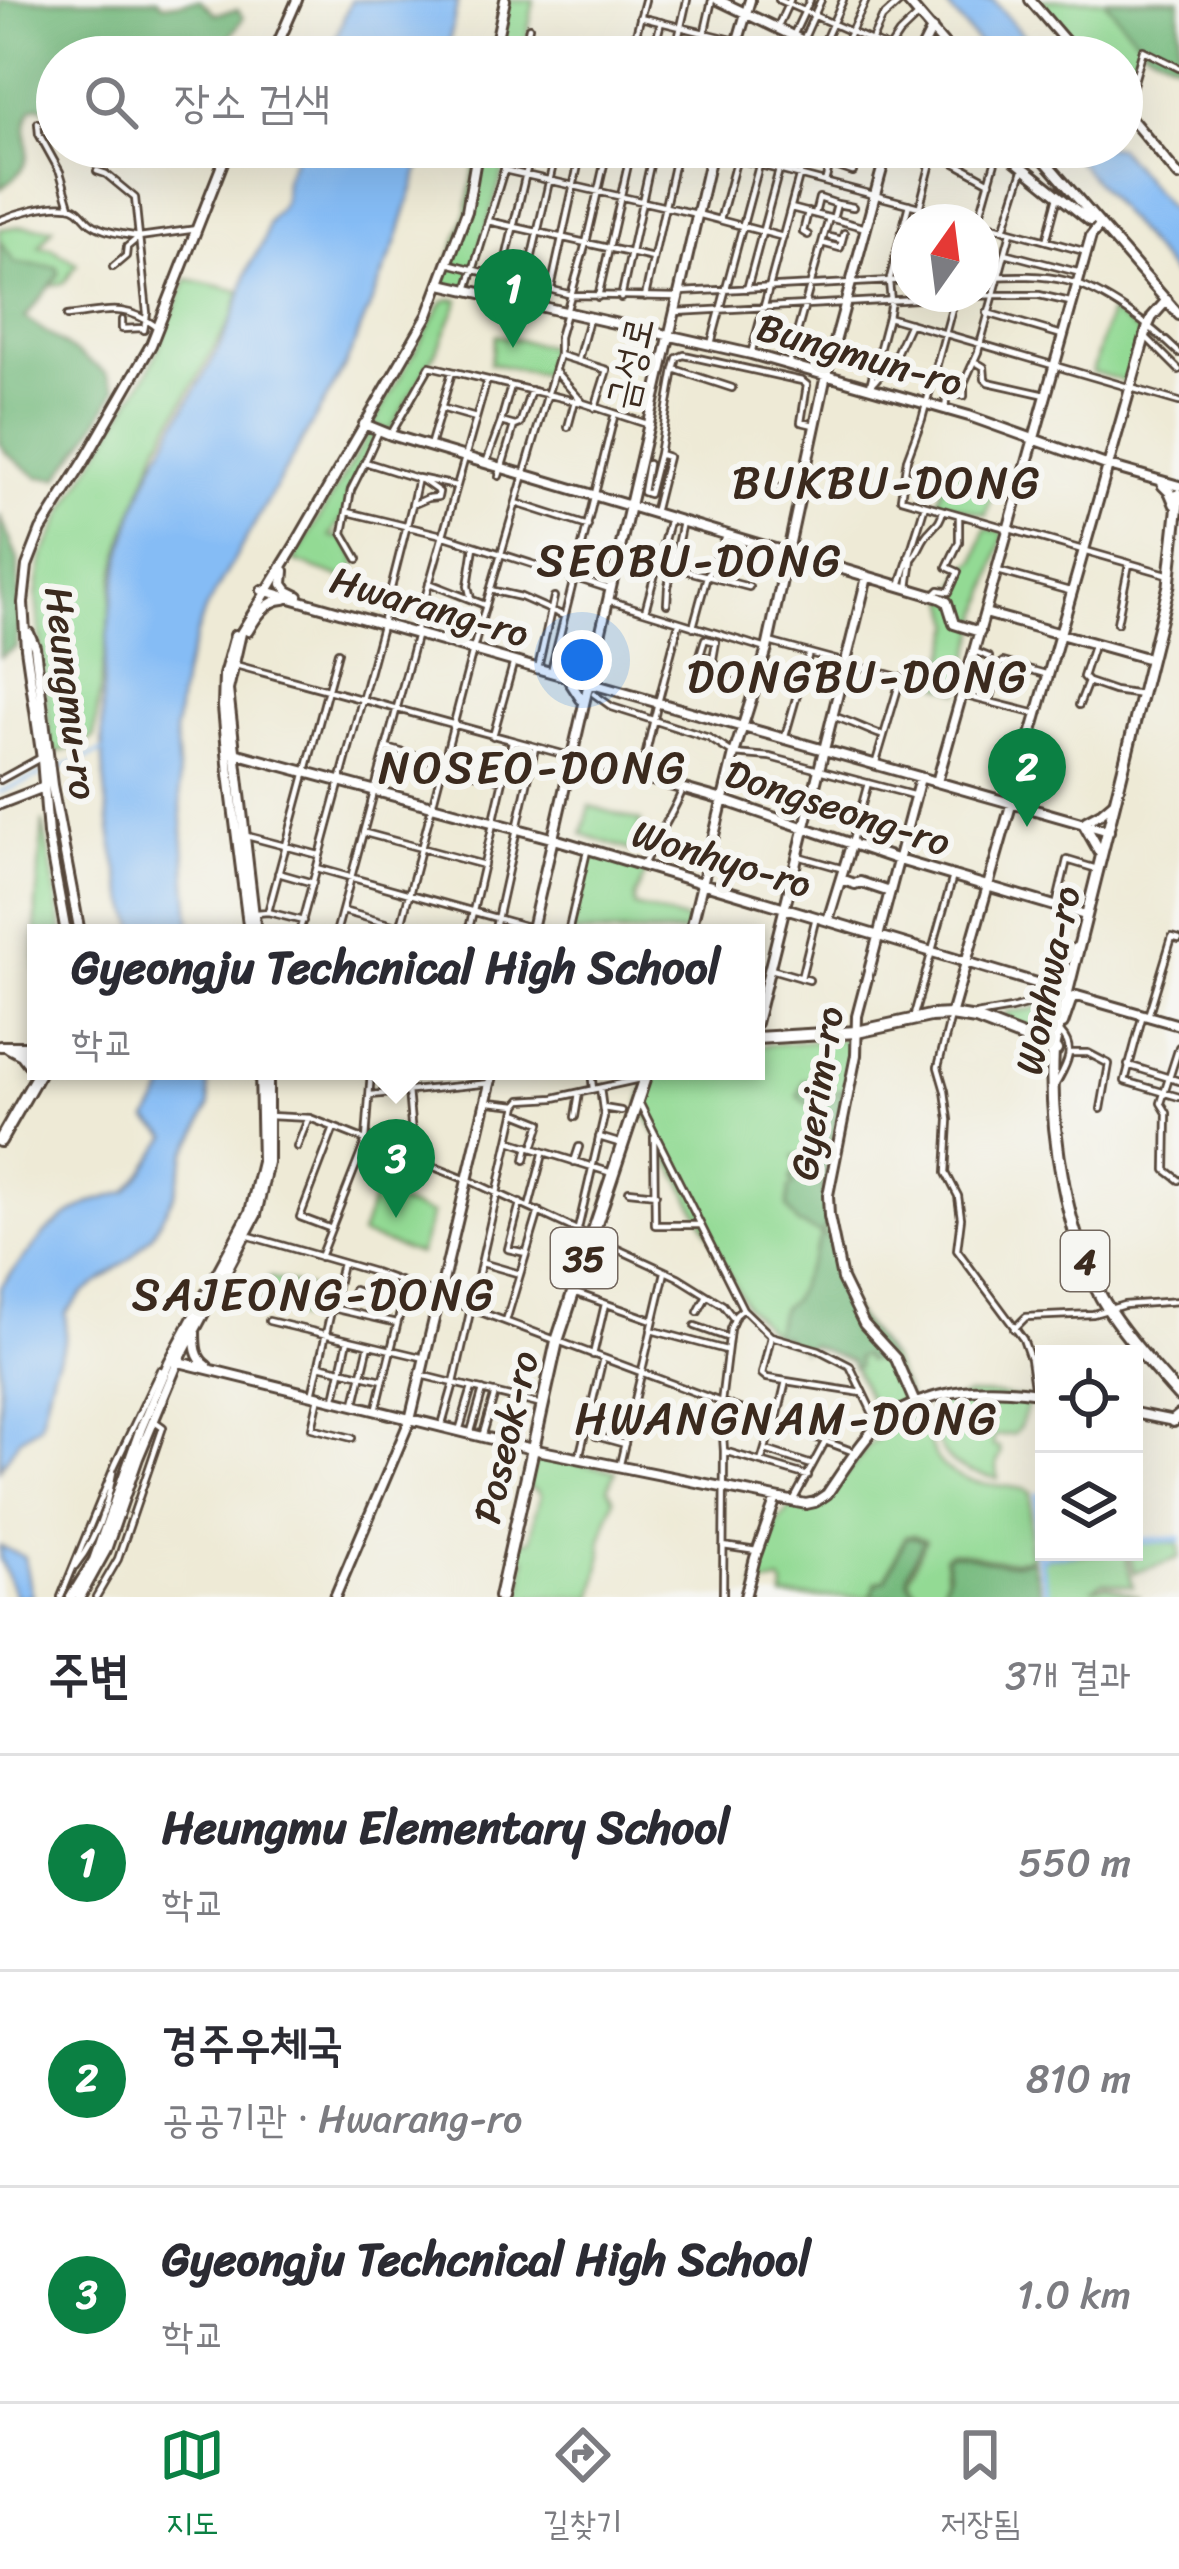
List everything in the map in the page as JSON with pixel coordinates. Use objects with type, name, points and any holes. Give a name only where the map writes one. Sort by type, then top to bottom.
[{"type":"main road","points":[[1164,484],[1177,509]]},
{"type":"main road","name":"Wonhwa-ro","points":[[1071,992],[1079,939],[1170,575],[1179,487]]},
{"type":"main road","name":"Wonhwa-ro","points":[[1052,1099],[1060,1030],[1174,584],[1179,523]]},
{"type":"main road","points":[[1084,822],[1101,854]]},
{"type":"main road","points":[[765,1037],[856,1032],[951,1015],[1058,1052]]},
{"type":"main road","points":[[1032,1044],[1047,1041],[1060,1030]]},
{"type":"main road","points":[[1032,1044],[1050,1070],[1052,1099]]},
{"type":"main road","name":"Wonhwa-ro","points":[[1058,1052],[1052,1099],[1077,1242],[1109,1310],[1179,1396]]},
{"type":"main road","points":[[0,1141],[35,1080]]},
{"type":"main road","name":"Poseok-ro","points":[[500,1597],[557,1341],[644,1080]]},
{"type":"street","points":[[282,36],[298,0]]},
{"type":"street","points":[[497,36],[505,0]]},
{"type":"street","points":[[635,36],[645,0]]},
{"type":"street","points":[[679,36],[687,0]]},
{"type":"street","points":[[703,36],[717,0],[794,36]]},
{"type":"street","points":[[736,36],[748,0]]},
{"type":"street","points":[[779,0],[860,36]]},
{"type":"street","points":[[798,36],[810,0]]},
{"type":"street","points":[[799,36],[821,0]]},
{"type":"street","points":[[826,36],[843,0]]},
{"type":"street","points":[[848,36],[863,0]]},
{"type":"street","points":[[873,36],[882,18],[904,0],[938,36]]},
{"type":"street","points":[[1030,0],[1060,36]]},
{"type":"street","points":[[777,28],[789,2]]},
{"type":"street","points":[[898,36],[919,15]]},
{"type":"street","points":[[640,17],[717,36]]},
{"type":"street","points":[[657,36],[661,22]]},
{"type":"street","points":[[527,36],[529,27]]},
{"type":"street","points":[[928,36],[932,29]]},
{"type":"street","points":[[1143,53],[1178,66]]},
{"type":"street","points":[[1143,133],[1179,176]]},
{"type":"street","points":[[58,168],[70,206]]},
{"type":"street","name":"Heungmu-ro","points":[[78,924],[44,758],[35,647],[27,626],[24,587],[36,539],[142,363],[221,168]]},
{"type":"street","points":[[265,589],[428,315],[467,211],[474,168]]},
{"type":"street","points":[[502,278],[527,168]]},
{"type":"street","points":[[526,285],[552,168]]},
{"type":"street","points":[[550,291],[577,168]]},
{"type":"street","points":[[402,924],[490,590],[559,355],[559,338],[603,168]]},
{"type":"street","points":[[598,297],[627,168]]},
{"type":"street","points":[[621,298],[649,168]]},
{"type":"street","points":[[644,297],[673,168]]},
{"type":"street","points":[[531,924],[706,168]]},
{"type":"street","points":[[720,220],[734,168]]},
{"type":"street","points":[[711,344],[758,168]]},
{"type":"street","points":[[772,168],[909,204]]},
{"type":"street","points":[[751,354],[802,168]]},
{"type":"street","points":[[808,235],[803,232],[828,168]]},
{"type":"street","points":[[842,168],[853,172]]},
{"type":"street","points":[[692,924],[734,754],[768,645],[826,375],[883,168]]},
{"type":"street","points":[[921,204],[929,168]]},
{"type":"street","points":[[966,168],[990,182]]},
{"type":"street","points":[[983,204],[994,168]]},
{"type":"street","points":[[999,273],[1024,168]]},
{"type":"street","points":[[938,780],[1093,224],[1025,168]]},
{"type":"street","points":[[1051,168],[1179,315]]},
{"type":"street","points":[[466,290],[503,170],[783,237]]},
{"type":"street","points":[[747,289],[779,170]]},
{"type":"street","points":[[97,171],[135,198],[144,329],[122,329],[122,320]]},
{"type":"street","points":[[1041,182],[1055,189],[1058,176]]},
{"type":"street","points":[[1058,196],[1080,202]]},
{"type":"street","points":[[1046,241],[1058,196]]},
{"type":"street","points":[[819,198],[853,207]]},
{"type":"street","points":[[788,365],[837,204]]},
{"type":"street","points":[[0,220],[18,212],[70,206],[88,222],[136,238],[197,230]]},
{"type":"street","points":[[791,208],[866,228]]},
{"type":"street","points":[[488,221],[653,258]]},
{"type":"street","points":[[1091,236],[1100,225]]},
{"type":"street","points":[[999,228],[1087,252]]},
{"type":"street","points":[[822,244],[840,248],[843,236],[830,236]]},
{"type":"street","points":[[113,267],[136,238]]},
{"type":"street","points":[[1005,253],[1081,273]]},
{"type":"street","points":[[448,263],[550,291],[621,298],[889,281]]},
{"type":"street","points":[[869,388],[888,317],[891,273]]},
{"type":"street","points":[[999,276],[1035,276],[1077,285],[1131,313],[1179,370]]},
{"type":"street","name":"Bungmun-ro","points":[[441,284],[751,354],[997,425],[1123,473],[1179,487]]},
{"type":"street","name":"금성로","points":[[668,335],[678,295]]},
{"type":"street","points":[[999,295],[1039,295],[1072,303]]},
{"type":"street","points":[[1035,1376],[1023,1339],[957,1250],[961,1218],[958,1196],[946,1173],[949,1120],[938,1067],[1147,331],[1152,316],[1167,300]]},
{"type":"street","points":[[675,312],[890,301]]},
{"type":"street","points":[[67,316],[118,309],[158,328]]},
{"type":"street","points":[[951,312],[927,404],[907,458],[901,498],[1170,575]]},
{"type":"street","points":[[945,409],[947,391],[964,396],[987,314],[1063,335]]},
{"type":"street","points":[[888,317],[1179,402]]},
{"type":"street","points":[[578,361],[589,319]]},
{"type":"street","points":[[869,388],[894,358],[910,323]]},
{"type":"street","points":[[1147,331],[1179,353]]},
{"type":"street","points":[[559,355],[607,370],[595,407]]},
{"type":"street","points":[[648,464],[643,492],[649,494],[674,369],[677,358],[684,355],[802,381],[807,391],[800,422],[814,425]]},
{"type":"street","points":[[974,361],[984,367],[988,382],[1046,395]]},
{"type":"street","points":[[391,435],[430,366],[648,424]]},
{"type":"street","points":[[674,369],[732,388]]},
{"type":"street","points":[[554,370],[579,402]]},
{"type":"street","points":[[430,446],[452,372]]},
{"type":"street","points":[[339,924],[487,380]]},
{"type":"street","points":[[486,463],[511,386]]},
{"type":"street","points":[[501,422],[520,424],[531,390]]},
{"type":"street","points":[[568,427],[579,402]]},
{"type":"street","points":[[441,408],[476,418]]},
{"type":"street","points":[[551,667],[615,414]]},
{"type":"street","points":[[364,424],[486,463],[500,472],[524,474],[931,595],[946,602],[954,624],[980,632]]},
{"type":"street","points":[[251,924],[230,751],[231,660],[265,589],[364,424]]},
{"type":"street","points":[[500,472],[514,426]]},
{"type":"street","points":[[358,560],[344,537],[351,490],[380,431]]},
{"type":"street","points":[[654,513],[668,463],[668,457],[659,454]]},
{"type":"street","points":[[365,462],[455,486]]},
{"type":"street","points":[[412,505],[438,497],[439,492],[418,478]]},
{"type":"street","points":[[301,924],[418,478]]},
{"type":"street","points":[[776,487],[799,493]]},
{"type":"street","points":[[516,503],[588,526]]},
{"type":"street","points":[[904,588],[925,506]]},
{"type":"street","points":[[910,558],[928,531],[939,524],[943,511]]},
{"type":"street","points":[[348,512],[442,536],[576,580],[644,612],[694,627],[931,686]]},
{"type":"street","points":[[931,595],[939,590],[949,592],[956,583],[958,572],[947,567],[959,542],[959,516]]},
{"type":"street","points":[[644,612],[670,518]]},
{"type":"street","points":[[668,604],[682,522]]},
{"type":"street","points":[[694,627],[706,576],[727,535]]},
{"type":"street","points":[[471,599],[468,586],[474,547]]},
{"type":"street","points":[[285,562],[283,584],[302,599]]},
{"type":"street","points":[[657,562],[748,587]]},
{"type":"street","points":[[1117,623],[1129,564]]},
{"type":"street","points":[[997,571],[1073,592]]},
{"type":"street","points":[[765,990],[867,577]]},
{"type":"street","points":[[429,583],[486,605]]},
{"type":"street","name":"Hwarang-ro","points":[[265,589],[938,780]]},
{"type":"street","points":[[490,590],[521,596],[565,617]]},
{"type":"street","points":[[539,664],[554,597]]},
{"type":"street","points":[[231,660],[267,605],[278,599],[302,599]]},
{"type":"street","points":[[985,613],[1150,659]]},
{"type":"street","points":[[640,778],[679,622]]},
{"type":"street","points":[[1094,643],[1083,677],[1114,691],[1142,694]]},
{"type":"street","name":"Hwarang-ro","points":[[474,648],[567,673]]},
{"type":"street","points":[[974,651],[989,657]]},
{"type":"street","points":[[268,912],[338,652]]},
{"type":"street","points":[[784,738],[809,652]]},
{"type":"street","points":[[592,659],[567,673],[586,697],[710,737],[734,754],[770,757],[916,796]]},
{"type":"street","points":[[592,659],[614,687]]},
{"type":"street","points":[[713,659],[716,668],[758,682]]},
{"type":"street","name":"Dongseong-ro","points":[[231,660],[723,800],[899,860],[1085,915]]},
{"type":"street","points":[[493,736],[514,661]]},
{"type":"street","points":[[990,701],[1001,663],[1049,675]]},
{"type":"street","points":[[876,762],[901,678]]},
{"type":"street","points":[[1079,705],[1088,682]]},
{"type":"street","points":[[586,697],[614,687]]},
{"type":"street","points":[[962,694],[1036,714]]},
{"type":"street","points":[[832,716],[884,736]]},
{"type":"street","points":[[470,924],[512,741]]},
{"type":"street","points":[[387,748],[503,781]]},
{"type":"street","points":[[496,924],[535,748]]},
{"type":"street","name":"Hwarang-ro","points":[[824,750],[1110,829]]},
{"type":"street","points":[[230,751],[253,924]]},
{"type":"street","name":"Wonhyo-ro","points":[[230,751],[550,838],[1179,1025]]},
{"type":"street","points":[[0,780],[44,758]]},
{"type":"street","name":"Gyerim-ro","points":[[915,1403],[896,1359],[874,1337],[852,1302],[842,1279],[829,1216],[830,1181],[856,1055],[857,1016],[920,778]]},
{"type":"street","points":[[0,803],[48,782],[48,834],[63,924]]},
{"type":"street","points":[[828,920],[868,783]]},
{"type":"street","points":[[644,866],[683,789]]},
{"type":"street","points":[[1084,822],[1115,801]]},
{"type":"street","points":[[365,833],[484,865]]},
{"type":"street","points":[[243,835],[321,856]]},
{"type":"street","points":[[570,924],[588,849]]},
{"type":"street","points":[[798,856],[855,884],[891,892]]},
{"type":"street","name":"Wonhwa-ro","points":[[1057,906],[1067,860],[1097,869]]},
{"type":"street","points":[[317,868],[512,924]]},
{"type":"street","points":[[278,873],[313,883]]},
{"type":"street","points":[[913,1019],[953,876]]},
{"type":"street","points":[[343,911],[382,924]]},
{"type":"street","points":[[254,913],[302,921]]},
{"type":"street","points":[[801,978],[816,917]]},
{"type":"street","points":[[1179,939],[1172,937],[1124,1081],[1179,1097]]},
{"type":"street","points":[[972,1019],[1044,1000],[1079,939]]},
{"type":"street","points":[[771,969],[809,980]]},
{"type":"street","points":[[1058,1052],[1069,1042],[1060,1030]]},
{"type":"street","points":[[1179,1047],[1161,1103],[1167,1113],[1166,1170],[1179,1180]]},
{"type":"street","name":"Wonhwa-ro","points":[[1058,1052],[1088,1053],[1109,1064],[1101,1109]]},
{"type":"street","points":[[1129,1065],[1179,1081]]},
{"type":"street","points":[[264,1080],[265,1162]]},
{"type":"street","points":[[76,1597],[141,1427],[256,1215],[269,1116],[265,1080]]},
{"type":"street","points":[[320,1257],[366,1140],[371,1080]]},
{"type":"street","points":[[370,1095],[465,1080]]},
{"type":"street","points":[[469,1180],[493,1080]]},
{"type":"street","points":[[412,1420],[493,1080]]},
{"type":"street","points":[[578,1229],[604,1117],[594,1080]]},
{"type":"street","points":[[441,1428],[521,1100],[578,1093],[626,1080]]},
{"type":"street","points":[[406,1156],[412,1135],[408,1090]]},
{"type":"street","points":[[573,1112],[578,1093]]},
{"type":"street","points":[[638,1100],[743,1309],[771,1336],[819,1350],[850,1366],[878,1424]]},
{"type":"street","points":[[489,1102],[517,1109],[541,1124],[525,1160]]},
{"type":"street","points":[[603,1108],[621,1111]]},
{"type":"street","points":[[269,1116],[308,1118],[499,1193],[665,1272],[723,1305],[734,1319]]},
{"type":"street","points":[[297,1147],[308,1118]]},
{"type":"street","points":[[330,1228],[300,1217],[334,1128]]},
{"type":"street","points":[[654,1135],[656,1225],[700,1225]]},
{"type":"street","points":[[599,1137],[622,1144]]},
{"type":"street","points":[[509,1142],[612,1173]]},
{"type":"street","points":[[574,1162],[579,1147]]},
{"type":"street","points":[[1167,1151],[1179,1151]]},
{"type":"street","points":[[529,1207],[544,1152]]},
{"type":"street","points":[[628,1191],[656,1194]]},
{"type":"street","points":[[520,1203],[508,1249],[526,1254]]},
{"type":"street","points":[[506,1322],[539,1211]]},
{"type":"street","points":[[243,1234],[385,1276],[857,1453]]},
{"type":"street","points":[[76,1597],[106,1550],[174,1361],[195,1330],[243,1234]]},
{"type":"street","points":[[342,1263],[312,1428],[352,1438]]},
{"type":"street","points":[[482,1263],[520,1275]]},
{"type":"street","points":[[620,1467],[665,1272]]},
{"type":"street","points":[[377,1298],[385,1276]]},
{"type":"street","points":[[376,1411],[407,1284]]},
{"type":"street","points":[[351,1295],[354,1290],[401,1308]]},
{"type":"street","points":[[572,1292],[652,1320]]},
{"type":"street","points":[[698,1312],[707,1295]]},
{"type":"street","points":[[338,1597],[412,1420],[441,1297]]},
{"type":"street","points":[[1014,1329],[1026,1317],[1093,1314],[1124,1305],[1179,1301]]},
{"type":"street","name":"Poseok-ro","points":[[592,1354],[604,1304]]},
{"type":"street","points":[[332,1308],[397,1323]]},
{"type":"street","points":[[723,1597],[721,1403],[726,1350],[734,1319],[743,1309]]},
{"type":"street","points":[[269,1321],[425,1358]]},
{"type":"street","points":[[695,1326],[729,1338]]},
{"type":"street","points":[[195,1330],[194,1346],[201,1362],[213,1371]]},
{"type":"street","points":[[651,1330],[726,1350]]},
{"type":"street","points":[[771,1336],[762,1374],[767,1378],[863,1393]]},
{"type":"street","points":[[334,1401],[348,1340]]},
{"type":"street","points":[[354,1406],[369,1345]]},
{"type":"street","points":[[579,1458],[603,1358]]},
{"type":"street","points":[[174,1361],[501,1442],[806,1504],[821,1499],[878,1424],[915,1403],[965,1389],[1035,1393]]},
{"type":"street","points":[[320,1365],[383,1380]]},
{"type":"street","points":[[166,1388],[178,1375],[202,1368]]},
{"type":"street","points":[[61,1597],[160,1370]]},
{"type":"street","points":[[425,1376],[542,1405]]},
{"type":"street","points":[[761,1462],[786,1381]]},
{"type":"street","points":[[465,1433],[472,1388]]},
{"type":"street","points":[[465,1433],[483,1390]]},
{"type":"street","points":[[482,1437],[495,1393]]},
{"type":"street","points":[[501,1442],[513,1398]]},
{"type":"street","points":[[1143,1414],[1177,1420]]},
{"type":"street","points":[[96,1597],[112,1572],[163,1427],[154,1420]]},
{"type":"street","points":[[596,1436],[625,1444]]},
{"type":"street","points":[[745,1597],[772,1510],[808,1476],[825,1442]]},
{"type":"street","points":[[724,1450],[808,1476]]},
{"type":"street","points":[[766,1450],[813,1466]]},
{"type":"street","points":[[70,1570],[98,1529],[115,1465]]},
{"type":"street","points":[[724,1546],[758,1551]]},
{"type":"green space","points":[[0,0],[157,0],[163,5],[200,0],[215,14],[238,10],[243,18],[231,36],[36,36],[36,107],[27,120],[27,157],[15,177],[0,189]]},
{"type":"green space","points":[[505,0],[534,0],[527,36],[497,36]]},
{"type":"green space","points":[[1035,0],[1179,0],[1179,54],[1143,46],[1143,36],[1066,36]]},
{"type":"green space","points":[[1104,0],[1179,0],[1179,64],[1146,49],[1143,36],[1134,36]]},
{"type":"green space","points":[[474,168],[504,168],[467,290],[441,284],[467,211]]},
{"type":"green space","points":[[53,228],[39,247],[51,248],[77,264],[64,283],[40,287],[0,364],[0,229]]},
{"type":"green space","points":[[0,241],[15,263],[57,267],[59,274],[25,318],[106,373],[116,390],[58,478],[38,477],[6,453],[0,442]]},
{"type":"green space","points":[[187,279],[240,291],[233,316],[159,444],[125,533],[115,573],[94,737],[78,747],[52,753],[36,596],[42,558],[66,508],[150,368]]},
{"type":"green space","points":[[459,300],[442,340],[390,431],[375,425],[443,302]]},
{"type":"green space","points":[[1110,312],[1142,334],[1127,382],[1092,372]]},
{"type":"green space","points":[[496,335],[550,347],[543,375],[490,363]]},
{"type":"green space","points":[[370,431],[375,438],[348,494],[346,513],[330,536],[342,535],[357,560],[351,581],[294,561]]},
{"type":"green space","points":[[948,467],[996,481],[986,515],[938,501]]},
{"type":"green space","points":[[0,515],[18,560],[19,624],[16,647],[0,657]]},
{"type":"green space","points":[[985,528],[1004,533],[960,692],[939,685],[954,624],[947,595],[955,591],[964,570],[976,560]]},
{"type":"green space","points":[[590,806],[641,821],[632,851],[582,834]]},
{"type":"green space","points":[[43,821],[61,924],[36,924]]},
{"type":"green space","points":[[591,852],[648,868],[635,906],[691,922],[690,924],[571,924]]},
{"type":"green space","points":[[1043,1004],[1044,1010],[1053,1011],[1049,1034],[1039,1039],[1005,1025],[1006,1012]]},
{"type":"green space","points":[[845,1039],[853,1052],[824,1183],[826,1219],[848,1304],[891,1359],[909,1398],[907,1404],[879,1419],[851,1361],[773,1334],[746,1306],[640,1103],[647,1080],[765,1080],[765,1045]]},
{"type":"green space","points":[[804,1080],[811,1080],[809,1092],[830,1100],[844,1090],[822,1186],[828,1219],[822,1234],[798,1224],[787,1207],[789,1188],[794,1185],[790,1180],[796,1166],[794,1156],[812,1153],[821,1130],[820,1097],[807,1104],[798,1096]]},
{"type":"green space","points":[[374,1195],[432,1214],[419,1254],[361,1235]]},
{"type":"green space","points":[[822,1234],[829,1238],[848,1304],[887,1355],[884,1358],[867,1361],[863,1355],[853,1367],[851,1361],[811,1345],[802,1351],[786,1337],[773,1334]]},
{"type":"green space","points":[[269,1277],[313,1289],[305,1319],[260,1307]]},
{"type":"green space","points":[[989,1394],[1030,1399],[1014,1434],[994,1436],[993,1446],[1001,1453],[998,1479],[953,1464],[929,1424],[934,1420],[929,1405]]},
{"type":"green space","points":[[909,1414],[912,1419],[919,1416],[936,1456],[953,1473],[1031,1493],[1032,1557],[999,1561],[950,1552],[944,1556],[944,1585],[937,1593],[924,1593],[912,1586],[909,1577],[926,1540],[906,1535],[871,1597],[783,1597],[781,1581],[755,1588],[777,1522],[791,1507],[825,1502],[870,1444]]},
{"type":"green space","points":[[536,1455],[616,1471],[608,1488],[614,1499],[601,1540],[594,1597],[520,1597],[526,1559],[514,1552],[518,1542],[531,1540],[541,1495],[528,1487]]},
{"type":"green space","points":[[906,1538],[924,1541],[908,1580],[928,1597],[873,1597]]},
{"type":"green space","points":[[1143,1543],[1179,1544],[1179,1558],[1134,1573],[1131,1561],[1143,1561]]},
{"type":"green space","points":[[950,1554],[998,1563],[1032,1559],[1042,1597],[928,1597],[943,1590]]},
{"type":"green space","points":[[1127,1561],[1133,1587],[1103,1582],[1092,1589],[1107,1586],[1141,1597],[1049,1597],[1040,1563]]},
{"type":"water","points":[[351,0],[458,0],[450,36],[336,36]]},
{"type":"water","points":[[942,0],[993,0],[1024,36],[972,36]]},
{"type":"water","points":[[290,168],[419,168],[396,243],[345,366],[205,610],[183,675],[175,730],[190,924],[135,924],[109,824],[103,763],[107,637],[117,576],[152,468],[225,335],[248,269],[283,202]]},
{"type":"water","points":[[1084,168],[1136,168],[1179,220],[1179,282]]},
{"type":"water","points":[[170,1080],[208,1080],[209,1106],[186,1152],[175,1193],[152,1235],[66,1313],[65,1341],[40,1425],[19,1439],[0,1469],[0,1287],[45,1233],[65,1217],[92,1202],[126,1192],[168,1136],[148,1120]]},
{"type":"water","points":[[0,1546],[24,1557],[32,1597],[16,1597]]},
{"type":"waterway","points":[[52,771],[104,751]]},
{"type":"waterway","points":[[0,792],[43,774]]},
{"type":"waterway","points":[[1143,1541],[1179,1539]]},
{"type":"waterway","points":[[1040,1561],[1048,1597]]},
{"type":"place","name":"Heungmu Elementary School","points":[[513,348]]},
{"type":"place","name":"경주우체국","points":[[1027,827]]},
{"type":"place","name":"Gyeongju Techcnical High School","points":[[396,1218]]},
{"type":"district","name":"BUKBU-DONG","points":[[887,482]]},
{"type":"district","name":"SEOBU-DONG","points":[[690,560]]},
{"type":"district","name":"DONGBU-DONG","points":[[858,676]]},
{"type":"district","name":"NOSEO-DONG","points":[[533,767]]},
{"type":"district","name":"SAJEONG-DONG","points":[[314,1294]]},
{"type":"district","name":"HWANGNAM-DONG","points":[[787,1418]]}]
